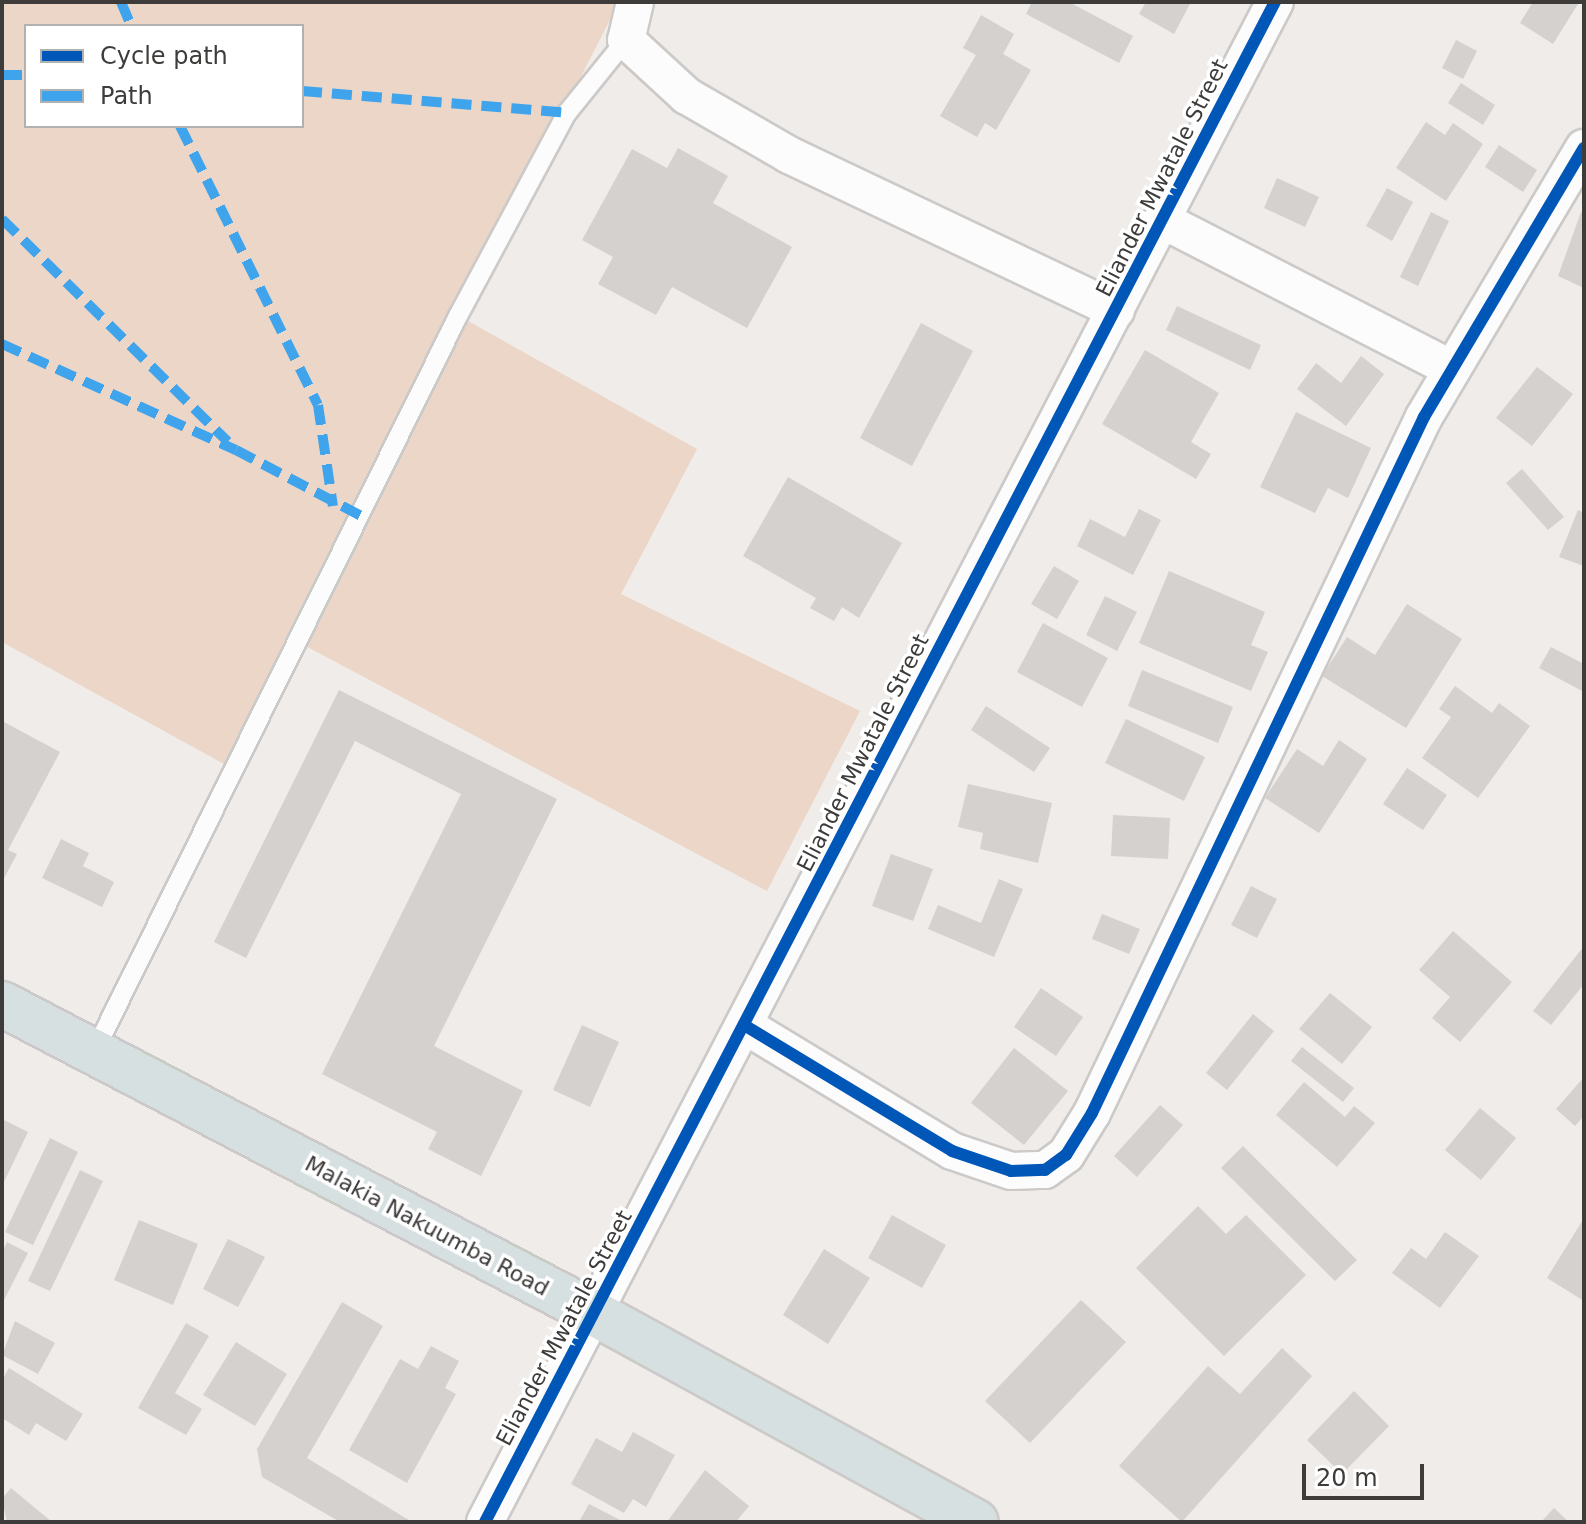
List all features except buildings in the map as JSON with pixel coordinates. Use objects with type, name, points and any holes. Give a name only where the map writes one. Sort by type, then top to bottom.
[{"type":"main road","name":"Malakia Nakuumba Road","points":[[2,1004],[594,1313],[976,1522]]},
{"type":"street","points":[[635,2],[626,40],[687,96],[789,155],[1116,310]]},
{"type":"street","name":"Eliander Mwatale Street","points":[[485,1522],[1275,2]]},
{"type":"street","points":[[744,1025],[952,1151],[1011,1171],[1045,1170],[1066,1155],[1092,1113],[1450,368],[1584,148]]},
{"type":"street","points":[[1162,220],[1450,368]]},
{"type":"lane","points":[[94,1052],[458,316],[567,113],[626,40]]},
{"type":"shaded area","points":[[2,2],[619,2],[459,316],[697,449],[621,594],[860,711],[767,891],[298,642],[235,770],[2,642]]},
{"type":"marked path","points":[[121,2],[130,24]]},
{"type":"marked path","points":[[2,75],[24,75]]},
{"type":"marked path","points":[[304,91],[567,113]]},
{"type":"marked path","points":[[181,128],[318,405],[333,506]]},
{"type":"marked path","points":[[2,219],[228,442]]},
{"type":"marked path","points":[[2,344],[236,450],[361,516]]},
{"type":"cycle path","points":[[485,1522],[1275,2]]},
{"type":"cycle path","points":[[744,1025],[952,1151],[1011,1171],[1045,1170],[1066,1155],[1092,1113],[1424,417],[1584,148]]}]
